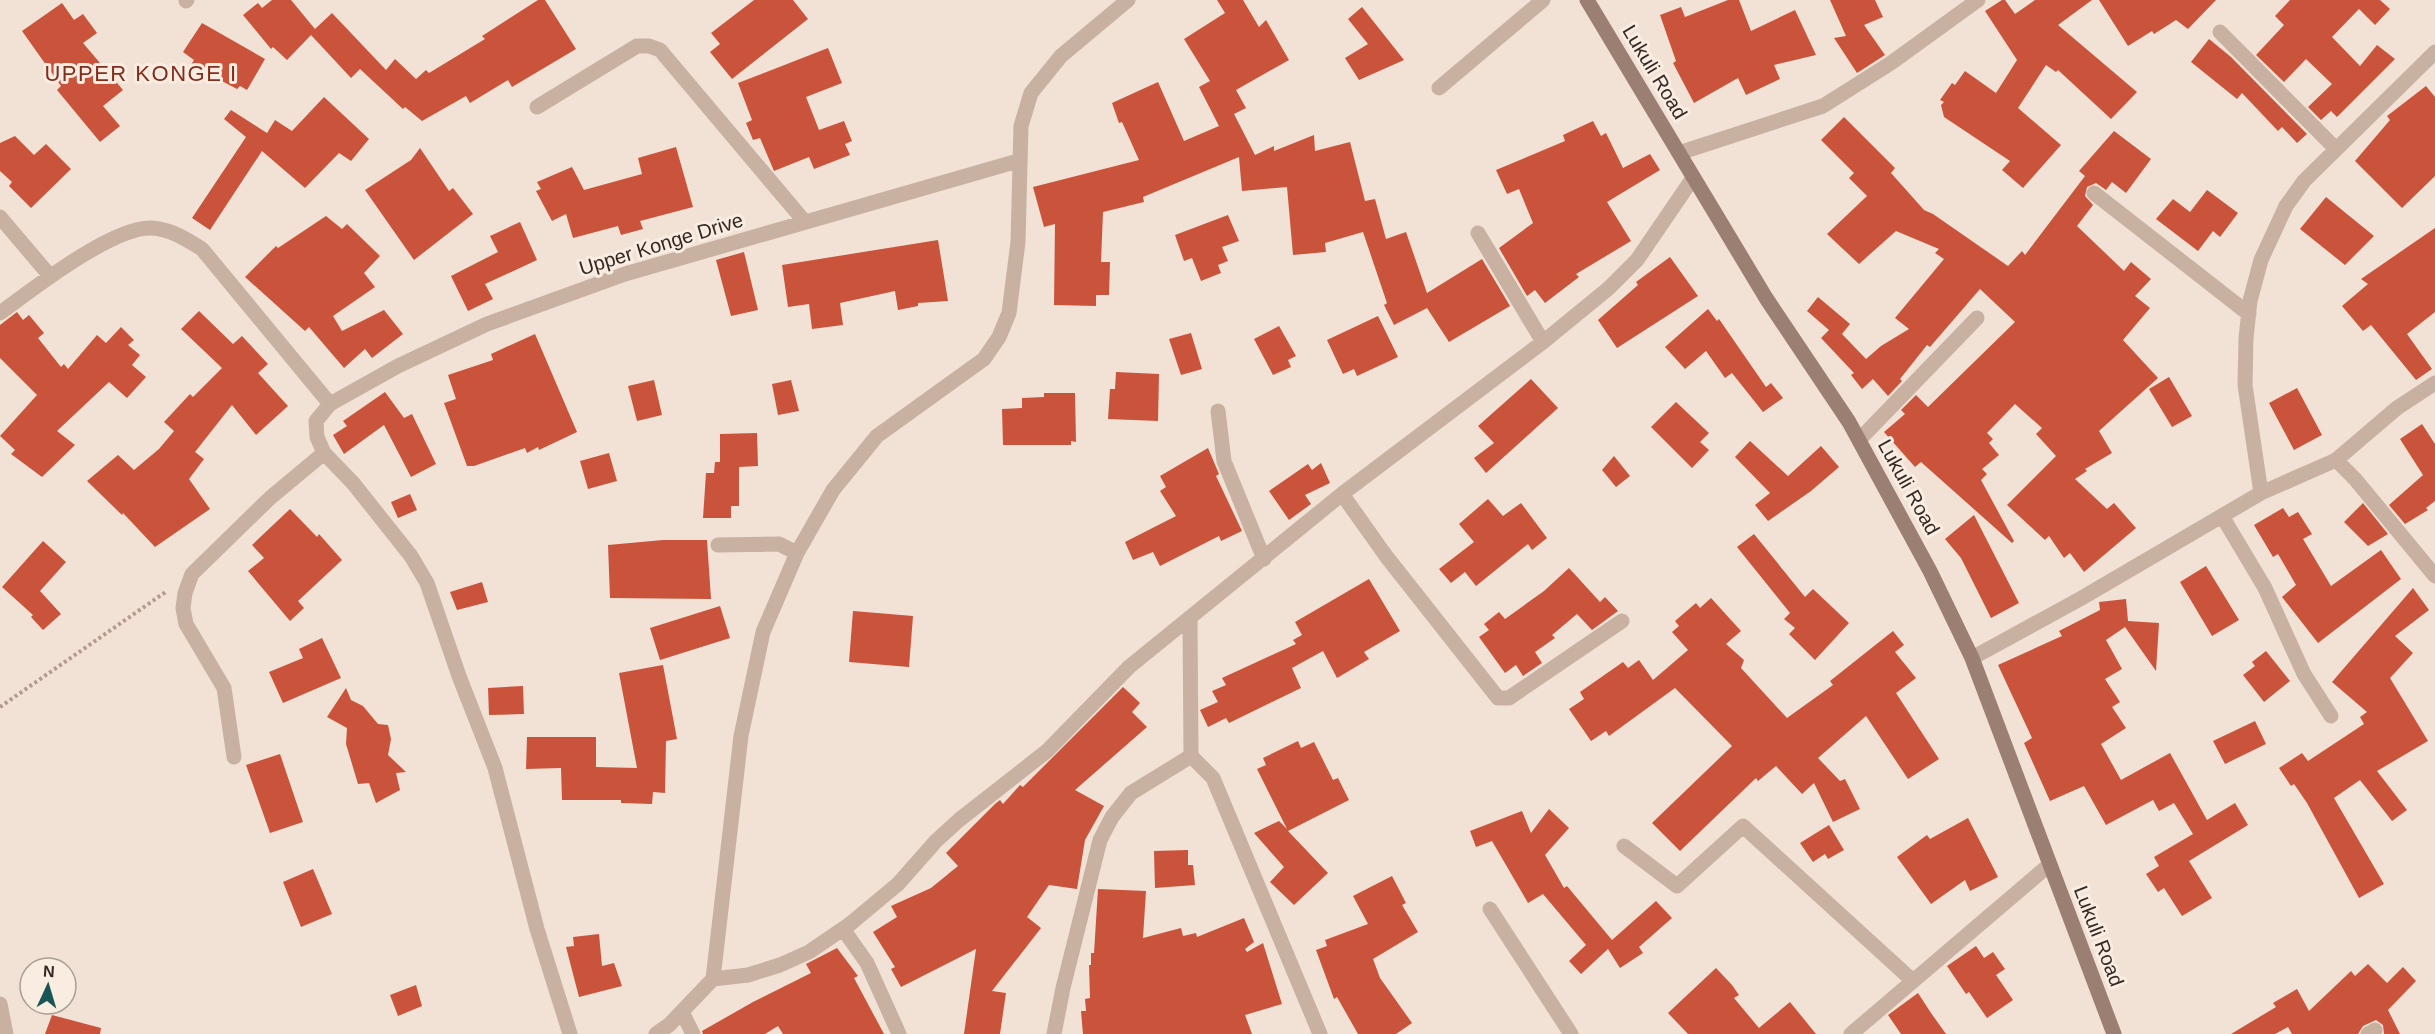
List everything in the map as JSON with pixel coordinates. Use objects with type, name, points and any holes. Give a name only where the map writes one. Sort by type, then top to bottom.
[{"type":"street","points":[[656,1034],[682,1012],[713,979],[741,736],[763,632],[797,553],[833,490],[877,436],[984,359],[999,337],[1009,313],[1017,242],[1021,126],[1031,93],[1061,56],[1128,0]]},
{"type":"street","points":[[1440,88],[1543,0]]},
{"type":"street","name":"Lukuli Road","points":[[1587,0],[1766,298],[1859,440],[1930,571],[1972,658],[2048,866],[2114,1034]]},
{"type":"street","points":[[1679,153],[1823,106],[1891,63],[1978,0]]},
{"type":"street","points":[[2220,32],[2335,148]]},
{"type":"street","points":[[537,107],[637,46],[648,46],[660,50],[805,222]]},
{"type":"street","points":[[2261,494],[2245,385],[2249,314],[2261,260],[2286,206],[2304,181],[2435,52]]},
{"type":"street","name":"Upper Konge Drive","points":[[330,404],[398,366],[487,324],[625,274],[1018,161]]},
{"type":"street","points":[[713,979],[748,975],[780,965],[809,952],[898,884],[958,820],[1047,751],[1129,667],[1342,494],[1543,342],[1609,288],[1637,260],[1693,178]]},
{"type":"street","points":[[2094,193],[2249,314]]},
{"type":"street","points":[[0,217],[50,276]]},
{"type":"street","points":[[0,313],[50,276],[130,230],[152,228],[177,233],[202,249],[330,404],[316,421],[317,437],[324,453],[353,483],[404,547],[427,583],[459,676],[495,768],[537,929],[570,1034]]},
{"type":"street","points":[[1478,233],[1543,342]]},
{"type":"street","points":[[1859,440],[1977,318]]},
{"type":"street","points":[[1972,658],[2261,494],[2336,460],[2397,408],[2435,383]]},
{"type":"street","points":[[1218,411],[1224,461],[1232,487],[1264,559]]},
{"type":"street","points":[[234,758],[224,688],[186,624],[183,608],[192,574],[270,498],[324,453]]},
{"type":"street","points":[[2336,460],[2355,479],[2435,576]]},
{"type":"street","points":[[1342,494],[1386,556],[1498,698],[1509,698],[1622,621]]},
{"type":"street","points":[[2222,516],[2265,588],[2304,674],[2331,716]]},
{"type":"street","points":[[718,545],[741,542],[779,544],[797,553]]},
{"type":"street","points":[[1190,618],[1191,756],[1213,778],[1320,1034]]},
{"type":"street","points":[[1054,1034],[1063,988],[1100,840],[1112,817],[1131,793],[1191,756]]},
{"type":"street","points":[[1624,846],[1677,886],[1743,826],[1913,981]]},
{"type":"street","points":[[1851,1034],[2048,866]]},
{"type":"street","points":[[1490,909],[1571,1034]]},
{"type":"street","points":[[843,928],[867,963],[899,1034]]},
{"type":"street","points":[[0,1004],[1,1020],[6,1034]]},
{"type":"street","points":[[682,1012],[693,1034]]},
{"type":"path","points":[[0,707],[192,574]]},
{"type":"building","points":[[272,0],[291,0],[315,29],[332,13],[386,70],[395,59],[416,79],[426,70],[429,73],[485,39],[482,36],[538,0],[545,0],[576,49],[512,87],[508,80],[470,103],[466,96],[422,121],[405,107],[403,109],[360,69],[351,78],[311,35],[287,60],[273,47],[271,49],[243,15],[258,3],[262,8]]},
{"type":"building","points":[[754,0],[793,0],[808,19],[732,79],[710,52],[720,44],[711,33]]},
{"type":"building","points":[[1217,0],[1243,0],[1259,27],[1266,20],[1289,60],[1236,90],[1246,108],[1234,114],[1255,155],[1274,146],[1274,151],[1314,135],[1315,151],[1350,142],[1365,201],[1375,199],[1386,239],[1406,232],[1427,293],[1482,259],[1510,306],[1449,342],[1427,308],[1394,325],[1384,305],[1387,303],[1363,232],[1325,243],[1326,252],[1293,255],[1287,187],[1242,191],[1239,157],[1143,197],[1144,202],[1103,212],[1101,262],[1110,262],[1109,295],[1096,295],[1096,306],[1054,305],[1055,224],[1044,227],[1033,187],[1139,160],[1122,122],[1119,123],[1112,103],[1158,82],[1184,141],[1219,126],[1199,87],[1210,81],[1184,39],[1225,13]]},
{"type":"building","points":[[1728,0],[1739,0],[1751,31],[1795,10],[1816,55],[1774,65],[1780,79],[1746,95],[1738,78],[1694,103],[1673,63],[1676,61],[1660,15],[1681,7],[1685,17]]},
{"type":"building","points":[[1830,0],[1875,0],[1883,17],[1864,25],[1885,55],[1857,73],[1834,38],[1846,36]]},
{"type":"building","points":[[2005,0],[2015,14],[2035,0],[2092,0],[2058,25],[2137,92],[2111,119],[2058,70],[2056,72],[2046,65],[2018,108],[2061,145],[2023,188],[2002,170],[2010,161],[1944,117],[1941,105],[1944,102],[1940,100],[1952,83],[1955,85],[1965,71],[1996,93],[2017,60],[1985,11]]},
{"type":"building","points":[[2099,0],[2216,0],[2188,29],[2176,20],[2154,34],[2152,31],[2128,46]]},
{"type":"building","points":[[2290,0],[2380,0],[2390,9],[2375,25],[2359,9],[2332,37],[2360,66],[2377,45],[2395,59],[2337,117],[2331,111],[2321,120],[2308,107],[2332,84],[2306,59],[2284,82],[2256,55],[2284,25],[2275,16]]},
{"type":"building","points":[[62,3],[74,20],[83,14],[97,33],[83,43],[123,90],[103,106],[120,126],[100,142],[57,90],[61,86],[22,31]]},
{"type":"building","points":[[1362,7],[1404,60],[1359,80],[1345,58],[1368,44],[1348,19]]},
{"type":"building","points":[[202,23],[265,59],[247,90],[240,86],[237,89],[191,65],[194,60],[183,52]]},
{"type":"building","points":[[2209,39],[2231,57],[2307,134],[2297,143],[2282,127],[2278,131],[2242,93],[2237,99],[2191,62]]},
{"type":"building","points":[[828,48],[842,83],[806,97],[819,130],[844,121],[852,141],[845,144],[850,155],[814,169],[809,157],[774,171],[760,138],[753,140],[746,123],[752,120],[738,83]]},
{"type":"building","points":[[2426,86],[2435,97],[2435,176],[2402,208],[2355,161],[2390,120],[2387,116]]},
{"type":"building","points":[[324,97],[369,139],[351,161],[339,153],[305,188],[262,151],[210,230],[192,218],[246,137],[224,119],[231,110],[267,133],[275,120],[292,131]]},
{"type":"building","points":[[1844,117],[1895,168],[1891,173],[1924,210],[2008,266],[2022,251],[2025,255],[2085,176],[2079,171],[2114,131],[2151,159],[2126,193],[2112,182],[2106,190],[2096,183],[2087,187],[2085,196],[2093,205],[2077,226],[2124,271],[2131,262],[2151,279],[2135,296],[2150,308],[2123,340],[2158,378],[2099,431],[2112,453],[2085,469],[2087,471],[2075,479],[2107,509],[2114,503],[2136,528],[2084,572],[2070,553],[2064,558],[2049,536],[2045,540],[2007,505],[2056,456],[2036,434],[2042,428],[2015,404],[1987,433],[1993,439],[1989,443],[1999,455],[1982,469],[1987,474],[1981,480],[2014,541],[2012,543],[1921,462],[1915,467],[1884,432],[1905,414],[1901,410],[1916,395],[1928,407],[2015,322],[1980,289],[1930,347],[1927,345],[1900,379],[1902,381],[1888,396],[1873,379],[1862,389],[1851,375],[1854,373],[1821,338],[1829,330],[1807,311],[1818,297],[1850,324],[1842,334],[1866,359],[1881,346],[1909,329],[1895,318],[1944,259],[1935,253],[1939,249],[1896,231],[1859,264],[1827,234],[1867,196],[1849,178],[1854,173],[1821,140]]},
{"type":"building","points":[[1593,121],[1601,136],[1606,133],[1623,168],[1650,154],[1660,170],[1607,202],[1631,241],[1576,274],[1579,277],[1545,303],[1535,290],[1527,296],[1499,248],[1533,223],[1519,189],[1507,194],[1496,170],[1565,141],[1563,135]]},
{"type":"building","points":[[15,136],[34,155],[46,144],[71,169],[31,208],[9,186],[12,182],[0,171],[0,143]]},
{"type":"building","points":[[676,147],[693,207],[640,221],[643,229],[621,235],[618,226],[573,238],[566,214],[552,221],[536,191],[541,189],[537,182],[572,167],[584,190],[642,174],[638,158]]},
{"type":"building","points":[[420,148],[449,191],[453,188],[473,214],[414,260],[365,190],[411,160]]},
{"type":"building","points":[[2207,190],[2238,213],[2220,237],[2213,231],[2198,251],[2156,219],[2173,199],[2190,212]]},
{"type":"building","points":[[2326,197],[2374,236],[2345,265],[2300,229]]},
{"type":"building","points":[[1228,215],[1239,241],[1222,247],[1228,261],[1218,265],[1221,273],[1201,281],[1192,258],[1184,261],[1175,235]]},
{"type":"building","points":[[326,216],[342,229],[347,224],[380,256],[364,273],[375,287],[333,316],[342,331],[384,310],[403,334],[372,358],[365,349],[344,368],[309,327],[305,331],[245,277],[276,246],[278,248]]},
{"type":"building","points":[[520,222],[537,260],[485,284],[493,299],[468,311],[451,276],[498,252],[490,236]]},
{"type":"building","points":[[2435,228],[2435,312],[2407,334],[2432,369],[2416,380],[2371,325],[2363,331],[2342,306],[2368,284],[2361,279]]},
{"type":"building","points":[[938,240],[948,301],[918,303],[918,306],[898,310],[895,291],[840,303],[843,325],[812,329],[809,304],[788,307],[782,265]]},
{"type":"building","points":[[744,252],[758,310],[731,316],[716,260]]},
{"type":"building","points":[[1670,257],[1698,296],[1617,348],[1598,320],[1638,285],[1636,282]]},
{"type":"building","points":[[1708,309],[1717,321],[1719,319],[1766,387],[1771,383],[1783,398],[1763,412],[1732,373],[1725,378],[1706,351],[1685,369],[1665,347]]},
{"type":"building","points":[[199,311],[233,344],[242,336],[268,364],[258,373],[288,406],[256,435],[232,405],[195,452],[204,459],[189,479],[210,509],[155,547],[123,513],[122,515],[87,481],[118,455],[134,470],[159,449],[174,431],[164,422],[190,394],[193,397],[222,368],[181,329]]},
{"type":"building","points":[[17,312],[23,320],[29,315],[44,333],[38,338],[61,367],[64,364],[68,369],[97,335],[106,343],[121,327],[134,340],[128,345],[140,355],[132,365],[146,377],[127,398],[109,382],[57,431],[75,445],[42,477],[11,454],[15,450],[0,436],[37,395],[0,358],[0,325]]},
{"type":"building","points":[[1378,316],[1398,357],[1357,376],[1354,369],[1343,374],[1327,340]]},
{"type":"building","points":[[1279,326],[1296,356],[1288,360],[1291,367],[1273,375],[1254,339]]},
{"type":"building","points":[[1191,333],[1202,369],[1181,375],[1169,339]]},
{"type":"building","points":[[535,334],[577,432],[539,450],[538,447],[527,453],[525,448],[474,466],[467,466],[444,403],[456,399],[448,375],[493,360],[491,354]]},
{"type":"building","points":[[1116,372],[1159,374],[1158,421],[1108,419],[1110,389],[1115,389]]},
{"type":"building","points":[[2169,377],[2192,416],[2172,427],[2149,389]]},
{"type":"building","points":[[1531,379],[1558,408],[1486,473],[1474,458],[1494,443],[1478,426]]},
{"type":"building","points":[[654,380],[662,415],[637,421],[628,386]]},
{"type":"building","points":[[791,380],[799,411],[778,415],[772,384]]},
{"type":"building","points":[[2297,388],[2322,435],[2294,450],[2269,403]]},
{"type":"building","points":[[385,392],[404,418],[412,414],[436,464],[411,477],[384,425],[344,454],[333,435],[347,426],[343,421]]},
{"type":"building","points":[[1044,393],[1075,393],[1076,442],[1071,441],[1071,445],[1003,445],[1002,409],[1022,408],[1022,398],[1044,397]]},
{"type":"building","points":[[1676,402],[1709,433],[1700,442],[1709,450],[1692,468],[1651,427]]},
{"type":"building","points":[[2422,424],[2435,444],[2435,501],[2426,508],[2428,510],[2405,524],[2389,505],[2423,475],[2400,439]]},
{"type":"building","points":[[757,433],[758,466],[739,467],[739,506],[731,506],[731,518],[703,518],[706,473],[714,473],[715,462],[720,462],[720,434]]},
{"type":"building","points":[[1750,441],[1788,476],[1821,446],[1839,467],[1811,491],[1768,521],[1755,505],[1770,493],[1735,457]]},
{"type":"building","points":[[1208,448],[1219,474],[1216,476],[1242,531],[1221,541],[1219,536],[1160,566],[1153,552],[1133,560],[1125,542],[1176,516],[1160,491],[1166,487],[1160,476]]},
{"type":"building","points":[[609,453],[617,481],[588,489],[580,461]]},
{"type":"building","points":[[1614,456],[1630,476],[1616,487],[1602,470]]},
{"type":"building","points":[[1321,463],[1330,483],[1305,495],[1311,504],[1289,520],[1269,491],[1308,464],[1312,470]]},
{"type":"building","points":[[410,494],[417,510],[398,518],[391,502]]},
{"type":"building","points":[[1488,499],[1503,516],[1521,503],[1547,538],[1532,550],[1528,544],[1476,586],[1465,572],[1451,583],[1439,569],[1474,542],[1459,524]]},
{"type":"building","points":[[2363,503],[2388,534],[2368,546],[2344,522]]},
{"type":"building","points":[[2283,508],[2289,517],[2298,512],[2312,534],[2303,539],[2331,586],[2381,550],[2401,579],[2318,643],[2282,597],[2296,585],[2278,554],[2273,557],[2254,525]]},
{"type":"building","points":[[290,509],[317,537],[319,534],[342,560],[298,601],[304,608],[290,621],[248,571],[264,558],[252,545]]},
{"type":"building","points":[[1974,515],[2019,603],[1991,618],[1961,558],[1945,539]]},
{"type":"building","points":[[1754,534],[1805,597],[1813,589],[1849,623],[1815,660],[1789,634],[1795,628],[1784,619],[1790,613],[1737,547]]},
{"type":"building","points":[[663,540],[707,540],[711,599],[610,598],[608,545]]},
{"type":"building","points":[[43,541],[66,562],[40,591],[61,614],[43,630],[31,617],[33,615],[2,587]]},
{"type":"building","points":[[2206,566],[2239,620],[2212,636],[2180,582]]},
{"type":"building","points":[[1569,568],[1600,602],[1605,597],[1618,611],[1592,630],[1577,614],[1552,635],[1555,638],[1535,652],[1542,663],[1523,676],[1516,665],[1505,673],[1479,637],[1489,630],[1484,624],[1499,612],[1505,619],[1544,591]]},
{"type":"building","points":[[1369,579],[1400,631],[1364,652],[1369,659],[1337,678],[1323,651],[1292,668],[1301,688],[1229,723],[1226,718],[1208,727],[1200,710],[1218,702],[1212,691],[1226,685],[1222,678],[1296,644],[1293,640],[1302,635],[1295,622]]},
{"type":"building","points":[[482,582],[488,602],[457,610],[450,592]]},
{"type":"building","points":[[2413,588],[2429,610],[2395,636],[2413,653],[2390,678],[2428,741],[2377,771],[2407,810],[2392,821],[2360,780],[2334,798],[2384,884],[2359,898],[2307,803],[2294,784],[2291,786],[2279,768],[2302,753],[2308,761],[2364,724],[2360,717],[2367,712],[2332,682]]},
{"type":"building","points":[[1711,598],[1741,631],[1726,644],[1744,660],[1741,668],[1787,718],[1833,685],[1830,681],[1893,631],[1904,645],[1895,652],[1916,678],[1896,693],[1939,759],[1908,779],[1866,716],[1818,758],[1840,781],[1845,779],[1860,809],[1833,822],[1814,783],[1802,794],[1776,766],[1758,781],[1756,778],[1680,851],[1652,823],[1732,746],[1675,688],[1609,736],[1606,731],[1591,741],[1569,709],[1584,699],[1580,692],[1623,662],[1628,668],[1639,660],[1653,680],[1688,650],[1672,632],[1679,626],[1675,621],[1696,603],[1700,608]]},
{"type":"building","points":[[2126,599],[2128,621],[2159,623],[2156,671],[2125,627],[2106,640],[2122,669],[2105,679],[2120,702],[2112,707],[2126,728],[2101,744],[2121,780],[2170,753],[2207,820],[2235,803],[2248,825],[2189,861],[2212,898],[2182,916],[2164,888],[2158,892],[2146,874],[2159,866],[2154,857],[2193,834],[2174,803],[2159,811],[2153,800],[2106,825],[2084,786],[2050,801],[2024,743],[2032,738],[1998,665],[2062,636],[2059,631],[2100,610],[2099,602]]},
{"type":"building","points":[[720,606],[730,638],[660,660],[650,628]]},
{"type":"building","points":[[853,611],[913,616],[909,667],[849,662]]},
{"type":"building","points":[[322,638],[341,678],[283,703],[269,672],[303,658],[299,649]]},
{"type":"building","points":[[2266,651],[2290,681],[2264,702],[2243,675],[2255,666],[2252,662]]},
{"type":"building","points":[[663,665],[677,739],[666,741],[665,793],[653,792],[652,804],[621,803],[621,800],[562,800],[561,768],[526,769],[527,737],[596,737],[596,767],[637,768],[619,673]]},
{"type":"building","points":[[523,686],[524,714],[489,715],[488,688]]},
{"type":"building","points":[[1123,687],[1140,703],[1132,712],[1147,727],[1075,790],[1104,806],[1085,840],[1077,889],[1049,885],[1027,917],[1041,928],[992,991],[1006,993],[1000,1034],[964,1034],[976,949],[901,987],[891,969],[895,967],[873,932],[897,917],[891,906],[931,888],[958,866],[946,853],[995,804],[1000,800],[1003,804],[1020,785],[1023,787]]},
{"type":"building","points":[[346,688],[351,700],[363,706],[378,724],[388,725],[391,739],[388,755],[406,772],[396,773],[400,790],[376,803],[369,783],[358,784],[346,744],[347,728],[327,717]]},
{"type":"building","points":[[2255,721],[2266,744],[2225,764],[2213,741]]},
{"type":"building","points":[[1298,741],[1301,748],[1314,742],[1333,780],[1338,778],[1349,800],[1288,831],[1328,873],[1294,905],[1270,882],[1284,867],[1254,833],[1279,821],[1287,829],[1257,769],[1266,765],[1263,758]]},
{"type":"building","points":[[280,754],[303,822],[270,833],[246,765]]},
{"type":"building","points":[[1549,809],[1569,828],[1545,855],[1564,888],[1567,886],[1612,940],[1656,901],[1672,918],[1639,947],[1643,953],[1620,968],[1608,949],[1581,974],[1569,961],[1586,945],[1543,894],[1528,903],[1492,841],[1476,847],[1470,831],[1522,811],[1531,833]]},
{"type":"building","points":[[1968,818],[1998,877],[1970,891],[1965,880],[1931,904],[1897,857],[1927,835],[1930,839]]},
{"type":"building","points":[[1829,825],[1844,850],[1828,859],[1825,854],[1813,862],[1800,843]]},
{"type":"building","points":[[1188,850],[1188,865],[1193,865],[1195,885],[1155,888],[1154,851]]},
{"type":"building","points":[[313,869],[332,914],[301,927],[283,882]]},
{"type":"building","points":[[1392,876],[1406,903],[1402,905],[1418,932],[1373,959],[1380,978],[1412,1023],[1396,1034],[1358,1034],[1337,997],[1334,999],[1316,950],[1327,946],[1325,940],[1368,924],[1353,896]]},
{"type":"building","points":[[1098,889],[1146,891],[1143,938],[1181,928],[1183,936],[1196,933],[1197,937],[1244,918],[1254,942],[1245,949],[1247,952],[1263,943],[1282,1004],[1245,1015],[1252,1034],[1083,1034],[1081,1011],[1086,1011],[1085,999],[1090,998],[1089,965],[1091,965],[1091,953],[1094,953]]},
{"type":"building","points":[[599,934],[602,966],[614,963],[622,986],[579,997],[566,947],[574,946],[573,937]]},
{"type":"building","points":[[1976,946],[1984,958],[1993,952],[2005,969],[1996,975],[2013,1000],[1987,1018],[1969,992],[1966,994],[1947,966]]},
{"type":"building","points":[[837,948],[858,976],[854,978],[884,1034],[783,1034],[778,1026],[765,1034],[703,1034],[702,1031],[753,1002],[811,973],[806,964]]},
{"type":"building","points":[[2368,964],[2387,983],[2403,967],[2416,981],[2388,1010],[2400,1034],[2384,1034],[2383,1025],[2376,1020],[2363,1026],[2358,1034],[2292,1034],[2288,1027],[2275,1034],[2231,1034],[2276,1007],[2273,1003],[2297,989],[2309,1011],[2351,971],[2355,976]]},
{"type":"building","points":[[1716,968],[1732,985],[1739,995],[1734,998],[1759,1028],[1790,1002],[1816,1034],[1688,1034],[1668,1013]]},
{"type":"building","points":[[416,985],[422,1006],[398,1016],[390,995]]},
{"type":"building","points":[[1918,993],[1946,1034],[1901,1034],[1888,1015]]},
{"type":"building","points":[[52,1016],[101,1028],[100,1034],[45,1034]]},
{"type":"district","name":"UPPER KONGE I","points":[[141,73]]}]
